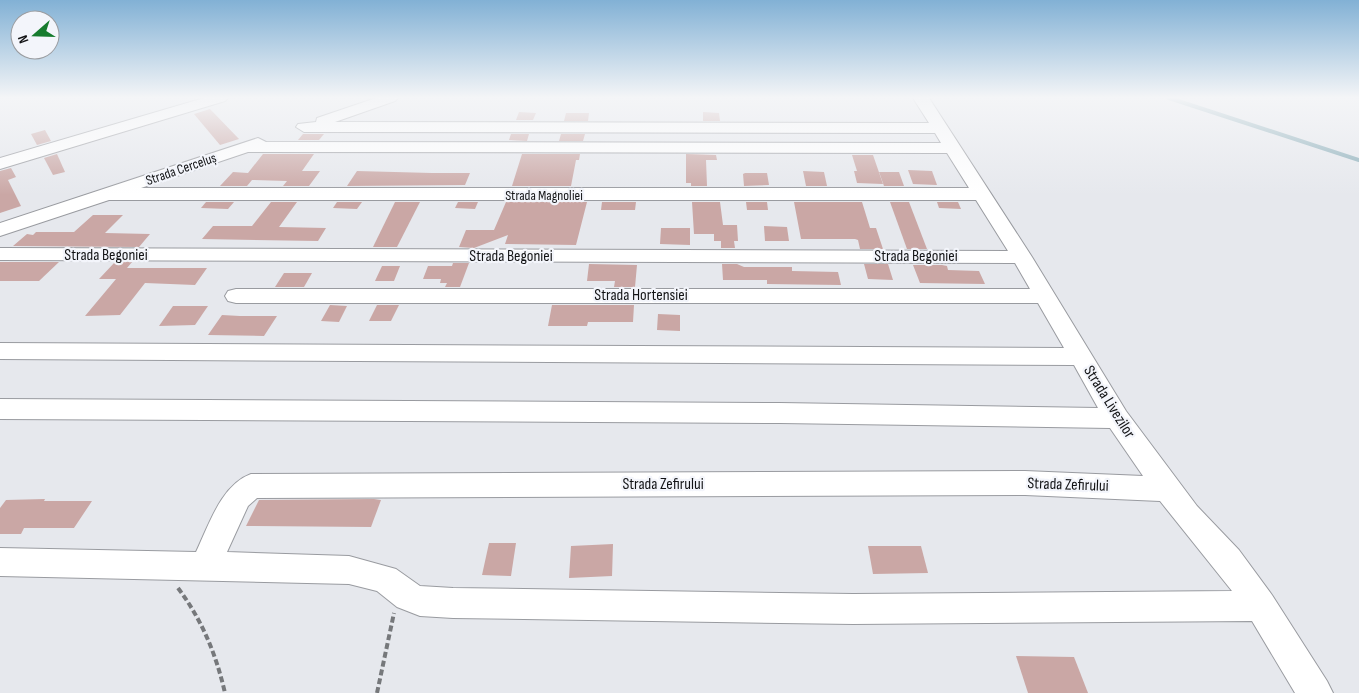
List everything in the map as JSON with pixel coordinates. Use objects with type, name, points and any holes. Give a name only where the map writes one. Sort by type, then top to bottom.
[{"type":"street","points":[[0,164],[112,130]]},
{"type":"street","name":"Strada Cerceluș","points":[[0,230],[294,130]]},
{"type":"street","points":[[499,130],[947,138]]},
{"type":"street","name":"Strada Livezilor","points":[[942,130],[1022,257],[1117,418],[1187,515],[1228,560],[1261,606],[1315,693]]},
{"type":"street","points":[[245,147],[947,138]]},
{"type":"street","name":"Strada Magnoliei","points":[[106,194],[982,194]]},
{"type":"street","name":"Strada Begoniei","points":[[0,254],[352,276],[1022,257]]},
{"type":"street","name":"Strada Hortensiei","points":[[236,296],[352,276],[1045,296]]},
{"type":"street","points":[[0,351],[1081,357]]},
{"type":"street","points":[[0,409],[1117,418]]},
{"type":"street","name":"Strada Zefirului","points":[[205,566],[238,498],[251,486],[1025,483],[1168,489]]},
{"type":"street","points":[[0,562],[349,570],[385,579],[398,590],[420,601],[453,603],[853,609],[1261,606]]},
{"type":"path","points":[[170,582],[178,588],[197,614],[219,662],[225,693]]},
{"type":"path","points":[[377,693],[398,590]]},
{"type":"building","points":[[45,130],[51,141],[37,145],[31,134]]},
{"type":"building","points":[[208,130],[231,130],[239,139],[220,145]]},
{"type":"building","points":[[303,134],[324,134],[319,140],[298,140]]},
{"type":"building","points":[[511,134],[529,134],[527,141],[509,140]]},
{"type":"building","points":[[561,134],[585,134],[583,141],[559,141]]},
{"type":"building","points":[[57,154],[65,172],[53,175],[44,158]]},
{"type":"building","points":[[263,154],[314,154],[302,171],[320,171],[309,186],[283,186],[287,181],[252,180],[247,186],[220,186],[233,172],[248,173]]},
{"type":"building","points":[[522,154],[580,154],[579,160],[576,160],[571,186],[512,186]]},
{"type":"building","points":[[686,154],[716,155],[717,160],[706,160],[707,186],[691,186],[691,183],[686,183]]},
{"type":"building","points":[[852,155],[873,155],[883,184],[857,183],[854,171],[857,171]]},
{"type":"building","points":[[11,168],[16,177],[8,180],[21,206],[0,213],[0,171]]},
{"type":"building","points":[[908,170],[932,171],[937,185],[913,184]]},
{"type":"building","points":[[357,171],[470,173],[465,185],[347,186]]},
{"type":"building","points":[[803,171],[824,172],[827,186],[806,186]]},
{"type":"building","points":[[879,172],[899,172],[904,186],[884,186]]},
{"type":"building","points":[[767,173],[769,185],[744,186],[743,174]]},
{"type":"building","points":[[206,202],[234,202],[228,209],[201,208]]},
{"type":"building","points":[[271,202],[297,202],[279,227],[326,228],[318,241],[202,239],[213,226],[252,226]]},
{"type":"building","points":[[337,202],[362,202],[357,209],[333,208]]},
{"type":"building","points":[[395,202],[420,202],[397,247],[373,247]]},
{"type":"building","points":[[458,202],[478,202],[475,209],[455,208]]},
{"type":"building","points":[[506,202],[587,202],[576,245],[505,244],[508,235],[474,248],[459,247],[466,230],[494,230]]},
{"type":"building","points":[[602,202],[636,202],[635,210],[601,210]]},
{"type":"building","points":[[692,202],[720,202],[723,225],[737,225],[738,241],[734,241],[735,248],[721,248],[721,241],[714,241],[714,234],[694,234]]},
{"type":"building","points":[[746,202],[767,202],[768,210],[747,210]]},
{"type":"building","points":[[794,202],[862,202],[870,228],[876,228],[883,249],[860,249],[858,240],[855,239],[801,239]]},
{"type":"building","points":[[890,202],[909,202],[927,249],[907,249]]},
{"type":"building","points":[[937,202],[958,202],[961,209],[939,208]]},
{"type":"building","points":[[93,215],[123,215],[105,233],[150,234],[139,247],[13,246],[27,234],[33,235],[36,232],[74,232]]},
{"type":"building","points":[[764,226],[787,227],[789,241],[765,241]]},
{"type":"building","points":[[661,228],[690,228],[690,245],[660,244]]},
{"type":"building","points":[[0,262],[59,262],[39,281],[0,281]]},
{"type":"building","points":[[115,262],[132,262],[127,268],[207,268],[195,285],[145,283],[120,315],[85,316],[116,279],[99,279]]},
{"type":"building","points":[[453,263],[469,263],[460,287],[445,287],[447,283],[440,283],[441,279],[423,279],[428,266],[452,266]]},
{"type":"building","points":[[589,264],[637,265],[635,287],[614,287],[615,281],[587,281]]},
{"type":"building","points":[[722,264],[737,264],[744,267],[792,267],[792,271],[838,272],[841,285],[767,284],[767,280],[723,280]]},
{"type":"building","points":[[864,264],[888,264],[893,280],[868,279]]},
{"type":"building","points":[[913,265],[942,265],[947,266],[948,270],[979,271],[985,284],[920,283]]},
{"type":"building","points":[[382,266],[400,266],[394,281],[375,281]]},
{"type":"building","points":[[284,273],[312,273],[304,287],[275,287]]},
{"type":"building","points":[[330,305],[347,306],[339,322],[321,321]]},
{"type":"building","points":[[377,305],[399,305],[391,321],[369,321]]},
{"type":"building","points":[[552,305],[634,305],[633,322],[588,322],[587,326],[548,326]]},
{"type":"building","points":[[173,306],[208,306],[195,325],[159,326]]},
{"type":"building","points":[[658,314],[680,315],[680,331],[657,330]]},
{"type":"building","points":[[222,315],[277,316],[264,336],[208,335]]},
{"type":"building","points":[[45,499],[44,501],[92,501],[74,528],[24,528],[21,534],[0,534],[0,508],[6,500]]},
{"type":"building","points":[[259,500],[381,500],[371,527],[246,526]]},
{"type":"building","points":[[489,543],[516,543],[511,576],[482,575]]},
{"type":"building","points":[[613,544],[612,576],[569,578],[571,546]]},
{"type":"building","points":[[868,546],[921,546],[928,573],[873,574]]},
{"type":"building","points":[[1016,656],[1074,657],[1088,693],[1028,693]]},
{"type":"waterway","points":[[1268,130],[1359,160]]}]
